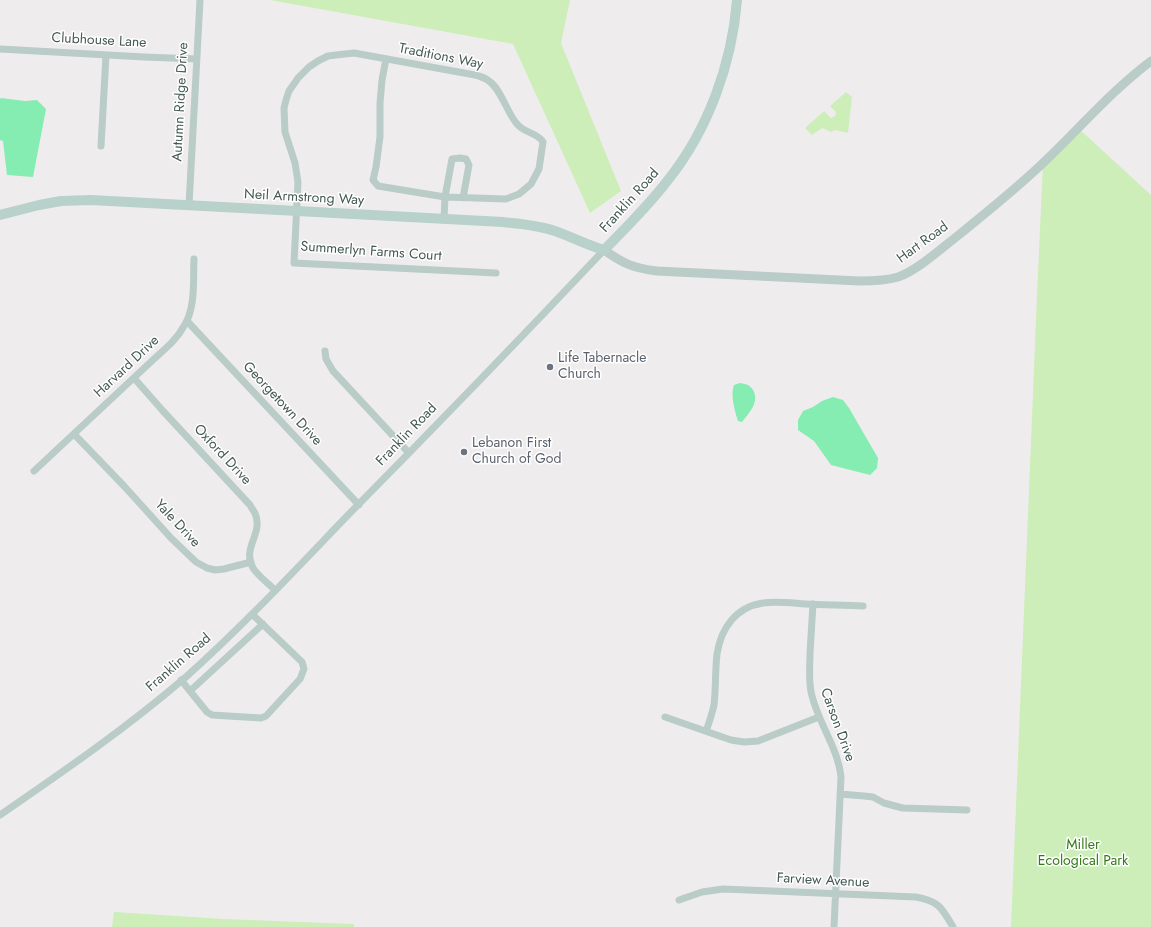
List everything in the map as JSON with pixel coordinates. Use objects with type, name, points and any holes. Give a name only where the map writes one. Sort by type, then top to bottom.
[{"type":"main road","name":"Franklin Road","points":[[604,250],[660,190],[680,164],[693,143],[707,115],[722,74],[734,27],[737,0]]},
{"type":"main road","name":"Neil Armstrong Way","points":[[0,215],[61,201],[91,200],[502,222],[534,226],[555,231],[590,246],[604,250]]},
{"type":"street","name":"Autumn Ridge Drive","points":[[189,205],[200,0]]},
{"type":"street","name":"Clubhouse Lane","points":[[0,49],[197,59]]},
{"type":"street","name":"Traditions Way","points":[[297,211],[298,182],[295,163],[284,132],[284,108],[289,92],[302,73],[318,61],[328,56],[354,53],[475,75],[489,81],[495,87],[516,124],[522,130],[538,136],[543,142],[540,169],[531,184],[519,194],[506,199],[446,197],[378,186],[374,180],[380,137],[382,80],[386,59]]},
{"type":"street","points":[[100,146],[106,55]]},
{"type":"street","name":"Hart Road","points":[[604,250],[620,261],[632,266],[640,269],[657,271],[859,282],[876,281],[897,277],[916,268],[1009,193],[1044,163],[1129,78],[1151,62]]},
{"type":"street","points":[[444,219],[452,159],[460,158],[466,160],[469,165],[463,198]]},
{"type":"street","name":"Summerlyn Farms Court","points":[[297,211],[294,263],[496,273]]},
{"type":"street","name":"Franklin Road","points":[[0,815],[115,734],[219,647],[409,453],[604,250]]},
{"type":"street","name":"Harvard Drive","points":[[34,471],[180,333],[190,313],[194,259]]},
{"type":"street","name":"Georgetown Drive","points":[[187,321],[358,505]]},
{"type":"street","points":[[325,351],[326,359],[333,371],[409,453]]},
{"type":"street","name":"Oxford Drive","points":[[134,378],[255,512],[257,525],[249,550],[251,562]]},
{"type":"street","name":"Yale Drive","points":[[74,434],[171,538],[196,562],[207,568],[215,570],[251,562]]},
{"type":"street","points":[[251,562],[256,571],[275,590]]},
{"type":"street","points":[[706,731],[714,704],[719,643],[724,630],[738,614],[745,609],[770,602],[863,606]]},
{"type":"street","name":"Carson Drive","points":[[813,604],[810,686],[812,698],[819,717],[837,759],[841,777],[834,927]]},
{"type":"street","points":[[181,680],[207,712],[212,715],[261,718],[266,716],[300,679],[304,669],[302,662],[252,614]]},
{"type":"street","points":[[190,691],[263,624]]},
{"type":"street","points":[[665,717],[731,740],[753,742],[819,717]]},
{"type":"street","points":[[840,794],[872,797],[890,805],[903,808],[967,810]]},
{"type":"street","name":"Farview Avenue","points":[[679,900],[702,892],[723,889],[836,895],[891,896],[927,899],[934,902],[941,908],[953,927]]},
{"type":"green space","points":[[270,0],[570,0],[561,43],[621,191],[590,213],[513,44]]},
{"type":"green space","points":[[846,92],[852,97],[848,133],[835,130],[831,132],[822,128],[812,135],[805,128],[824,111],[831,118],[835,116],[836,112],[830,106]]},
{"type":"green space","name":"Miller Ecological Park","points":[[1078,128],[1151,195],[1151,927],[1011,927],[1043,163]]},
{"type":"green space","points":[[114,912],[224,919],[354,924],[354,927],[112,927]]},
{"type":"shaded area","points":[[1,98],[25,101],[37,100],[46,109],[33,177],[7,175],[3,141],[0,140]]},
{"type":"shaded area","points":[[740,383],[751,387],[755,394],[753,407],[742,422],[738,421],[733,398],[734,385]]},
{"type":"shaded area","points":[[833,397],[843,400],[849,408],[878,458],[877,468],[870,475],[831,465],[814,441],[798,430],[798,420],[803,411]]},
{"type":"place","name":"Life Tabernacle Church","points":[[550,367]]},
{"type":"place","name":"Lebanon First Church of God","points":[[464,452]]}]
